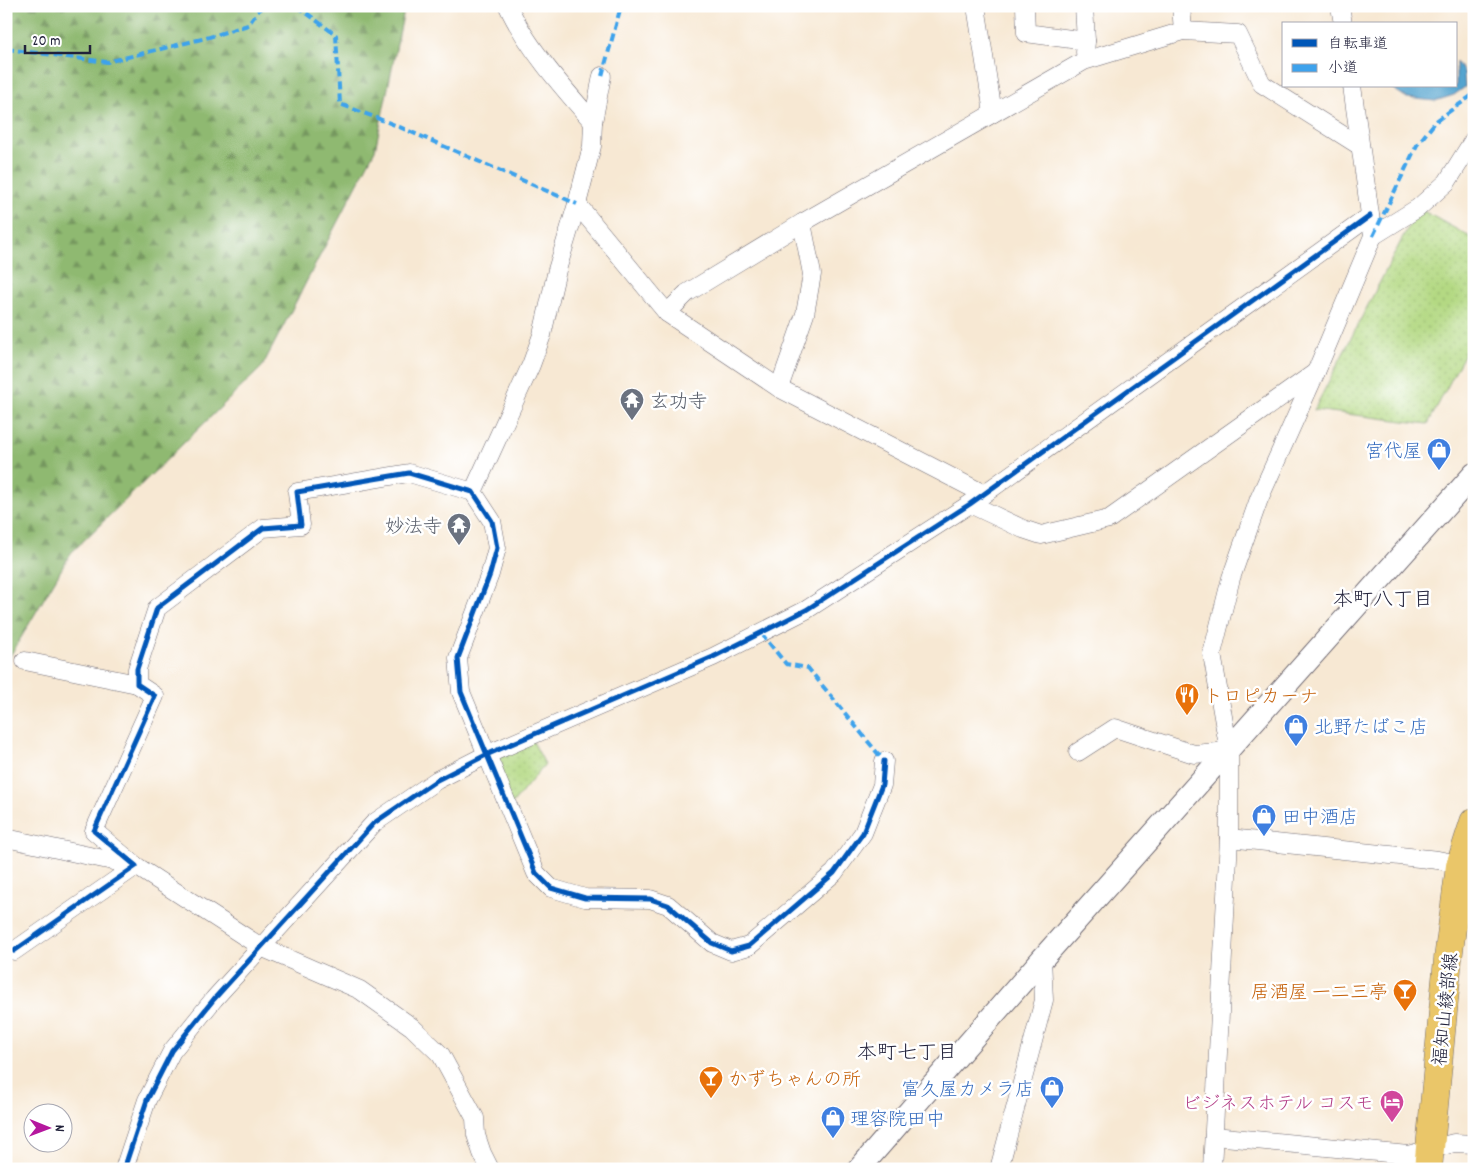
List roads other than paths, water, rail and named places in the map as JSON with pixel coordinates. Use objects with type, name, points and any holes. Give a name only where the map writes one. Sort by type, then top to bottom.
[{"type":"main road","name":"福知山綾部線","points":[[1429,1159],[1448,959],[1474,822]]},
{"type":"street","points":[[508,6],[516,25],[567,92],[593,122]]},
{"type":"street","points":[[976,6],[993,113]]},
{"type":"street","points":[[1025,6],[1026,33],[1086,41]]},
{"type":"street","points":[[1084,6],[1086,41],[1084,61]]},
{"type":"street","points":[[1181,6],[1183,31]]},
{"type":"street","points":[[1340,6],[1343,22]]},
{"type":"street","points":[[667,313],[687,293],[802,223],[1084,61],[1183,31],[1238,34],[1262,84],[1360,146]]},
{"type":"street","points":[[473,492],[531,365],[542,335],[557,270],[592,146],[593,122],[602,76]]},
{"type":"street","points":[[1212,1169],[1229,838],[1229,751],[1212,654],[1231,578],[1259,499],[1316,372],[1373,236],[1352,88]]},
{"type":"street","points":[[1373,236],[1418,208],[1447,182],[1474,139]]},
{"type":"street","points":[[577,204],[667,313],[779,388],[977,499],[1023,529],[1041,535],[1109,519],[1316,372]]},
{"type":"street","points":[[124,1169],[147,1100],[172,1051],[214,999],[374,823],[437,780],[486,755],[713,657],[806,610],[977,499],[1370,216]]},
{"type":"street","points":[[779,388],[805,314],[812,274],[802,223]]},
{"type":"street","points":[[137,684],[137,670],[157,608],[263,528],[301,525],[297,492],[409,473],[473,492],[492,521],[497,548],[490,574],[458,658],[461,692],[536,873],[550,888],[585,898],[650,899],[668,905],[712,943],[731,951],[749,946],[834,873],[863,833],[882,785],[884,761]]},
{"type":"street","points":[[859,1169],[1042,959],[1474,474]]},
{"type":"street","points":[[24,661],[137,684],[155,696],[94,831],[136,866],[261,946],[360,990],[418,1032],[441,1055],[475,1118],[476,1134],[490,1169]]},
{"type":"street","points":[[1078,752],[1115,728],[1194,754],[1229,751]]},
{"type":"street","points":[[6,838],[136,866]]},
{"type":"street","points":[[1229,838],[1438,860],[1467,866]]},
{"type":"street","points":[[14,952],[136,866]]},
{"type":"street","points":[[999,1169],[1044,1000],[1042,959]]},
{"type":"street","points":[[1214,1136],[1408,1155],[1429,1159],[1454,1143],[1474,1144]]},
{"type":"water","points":[[1458,64],[1464,72],[1465,87],[1454,95],[1435,101],[1407,98],[1392,88],[1458,88]]},
{"type":"place","name":"玄功寺","points":[[632,421]]},
{"type":"place","name":"宮代屋","points":[[1439,471]]},
{"type":"place","name":"妙法寺","points":[[459,546]]},
{"type":"place","name":"トロピカーナ","points":[[1187,716]]},
{"type":"place","name":"北野たばこ店","points":[[1296,747]]},
{"type":"place","name":"田中酒店","points":[[1264,837]]},
{"type":"place","name":"居酒屋 一二三亭","points":[[1405,1012]]},
{"type":"place","name":"かずちゃんの所","points":[[711,1099]]},
{"type":"place","name":"富久屋カメラ店","points":[[1052,1109]]},
{"type":"place","name":"ビジネスホテル コスモ","points":[[1392,1123]]},
{"type":"place","name":"理容院田中","points":[[833,1139]]},
{"type":"district","name":"本町八丁目","points":[[1383,598]]},
{"type":"district","name":"本町七丁目","points":[[907,1051]]}]
